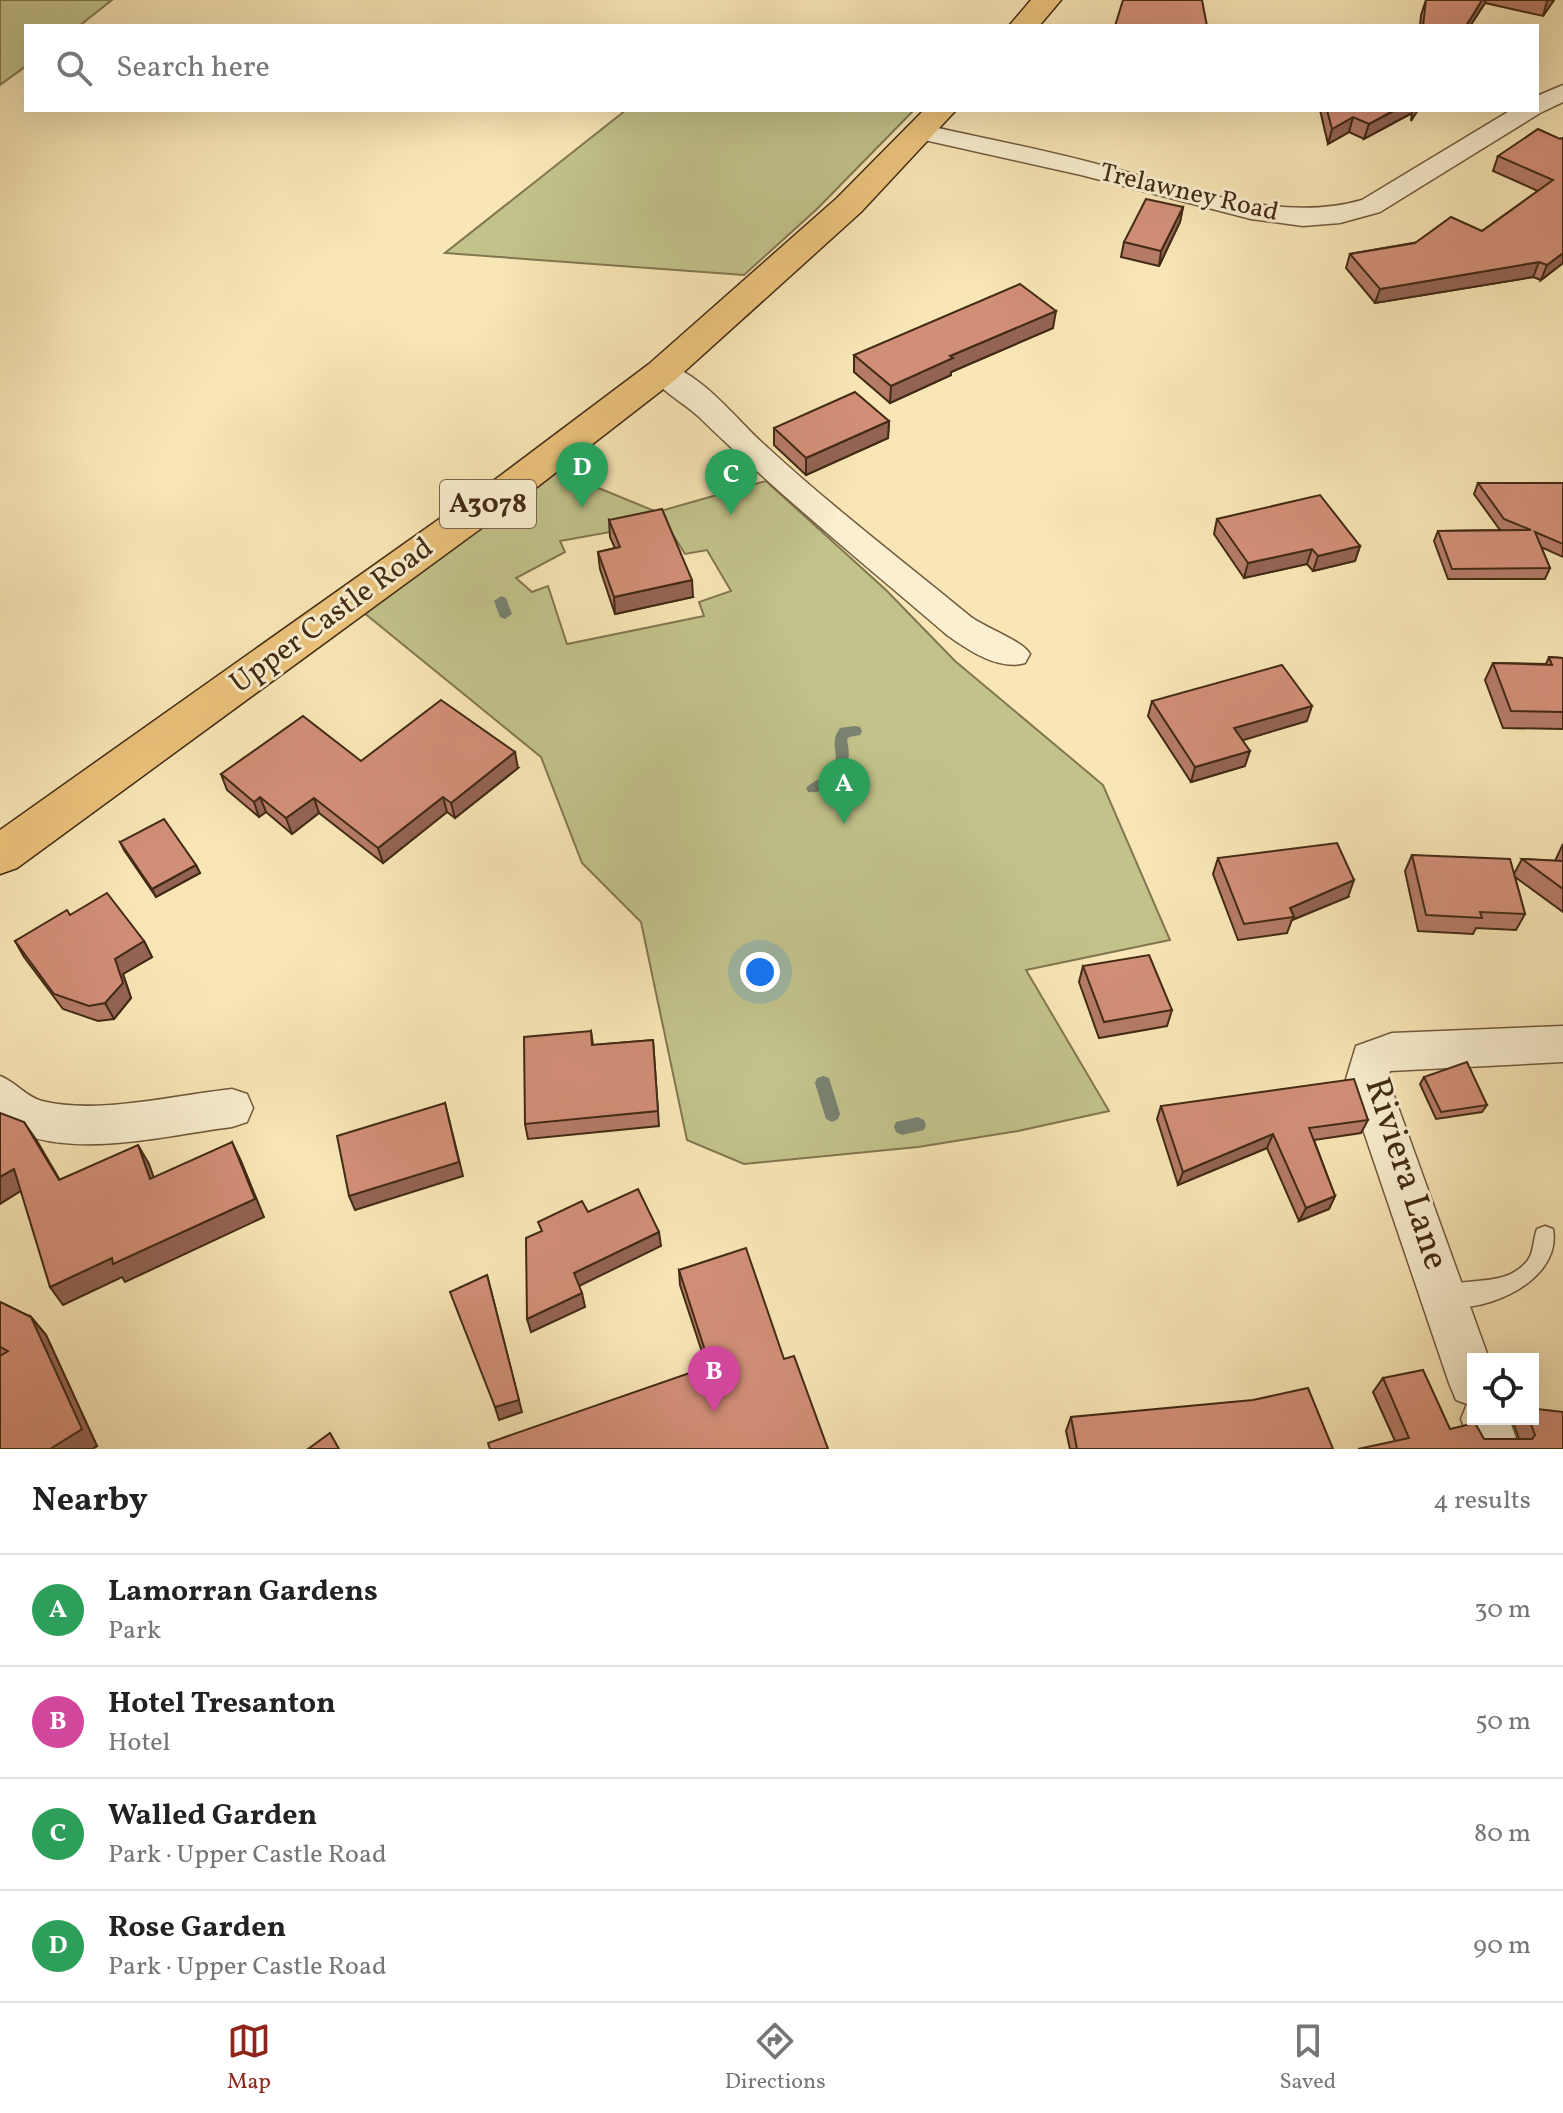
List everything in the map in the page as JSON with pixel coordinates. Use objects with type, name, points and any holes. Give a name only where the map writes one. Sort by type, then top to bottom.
[{"type":"main road","points":[[1025,24],[1047,0]]},
{"type":"main road","name":"Upper Castle Road","points":[[0,855],[514,485],[662,372],[849,205],[931,121]]},
{"type":"street","points":[[1539,105],[1563,92]]},
{"type":"street","name":"Trelawney Road","points":[[931,121],[1096,171],[1251,211],[1303,218],[1349,213],[1384,201],[1526,112]]},
{"type":"street","points":[[662,372],[689,391],[757,456],[959,626],[992,646],[1013,654]]},
{"type":"street","name":"Riviera Lane","points":[[1467,1365],[1367,1079],[1371,1059],[1392,1051],[1563,1044]]},
{"type":"street","points":[[0,1095],[18,1111],[35,1119],[78,1124],[232,1108]]},
{"type":"street","points":[[1487,1425],[1496,1449]]},
{"type":"lane","points":[[1444,1296],[1480,1294],[1532,1276],[1545,1252],[1545,1237]]},
{"type":"green space","points":[[0,0],[112,0],[82,24],[24,24],[24,67],[0,85]]},
{"type":"green space","points":[[623,112],[912,112],[817,209],[744,275],[445,253]]},
{"type":"green space","points":[[557,471],[657,512],[766,481],[886,590],[955,661],[1103,785],[1170,940],[1026,970],[1109,1111],[1018,1131],[918,1147],[744,1164],[687,1140],[641,922],[582,863],[541,757],[363,612]],"holes":[[[665,522],[685,554],[707,550],[731,591],[699,602],[704,616],[567,644],[548,586],[532,592],[516,578],[565,552],[560,541]]]},
{"type":"building","points":[[1123,0],[1202,0],[1207,24],[1116,24]]},
{"type":"building","points":[[1426,0],[1482,0],[1467,24],[1423,24]]},
{"type":"building","points":[[1328,112],[1391,112],[1369,124],[1353,117],[1332,129]]},
{"type":"building","points":[[1538,129],[1563,138],[1563,253],[1547,265],[1539,262],[1380,289],[1350,254],[1415,243],[1451,217],[1482,231],[1553,180],[1498,156]]},
{"type":"building","points":[[1146,199],[1183,207],[1161,251],[1124,242]]},
{"type":"building","points":[[1020,284],[1056,311],[950,356],[953,358],[891,386],[854,355]]},
{"type":"building","points":[[855,392],[889,421],[806,458],[774,428]]},
{"type":"building","points":[[1478,483],[1563,483],[1563,544],[1535,532],[1550,568],[1452,569],[1438,531],[1531,530],[1504,519]]},
{"type":"building","points":[[1320,495],[1360,546],[1318,556],[1312,549],[1248,563],[1217,519]]},
{"type":"building","points":[[662,509],[692,580],[614,597],[598,552],[620,547],[609,520]]},
{"type":"building","points":[[1549,657],[1563,658],[1563,712],[1511,711],[1493,663],[1552,665]]},
{"type":"building","points":[[1282,665],[1312,706],[1234,728],[1250,751],[1195,767],[1152,701]]},
{"type":"building","points":[[441,700],[515,752],[451,803],[443,797],[378,848],[314,798],[286,818],[260,797],[254,802],[221,774],[303,716],[361,761]]},
{"type":"building","points":[[164,819],[196,865],[152,889],[120,842]]},
{"type":"building","points":[[1337,843],[1354,880],[1290,908],[1294,917],[1244,924],[1218,858]]},
{"type":"building","points":[[1412,855],[1510,859],[1525,914],[1480,912],[1482,918],[1426,915]]},
{"type":"building","points":[[1522,859],[1563,861],[1563,889]]},
{"type":"building","points":[[107,893],[144,941],[115,959],[123,983],[105,1003],[89,1006],[54,994],[15,941],[67,910],[70,915]]},
{"type":"building","points":[[1149,955],[1172,1010],[1104,1022],[1083,966]]},
{"type":"building","points":[[591,1031],[592,1045],[653,1040],[658,1111],[525,1124],[524,1037]]},
{"type":"building","points":[[1467,1062],[1487,1105],[1441,1112],[1424,1077]]},
{"type":"building","points":[[1354,1079],[1368,1120],[1309,1128],[1335,1196],[1306,1208],[1273,1134],[1183,1172],[1161,1106]]},
{"type":"building","points":[[445,1103],[459,1162],[349,1196],[337,1136]]},
{"type":"building","points":[[0,1113],[24,1122],[59,1180],[138,1145],[150,1179],[232,1142],[255,1199],[113,1264],[112,1258],[50,1287],[14,1169],[0,1177]]},
{"type":"building","points":[[638,1189],[659,1232],[574,1273],[582,1293],[527,1319],[526,1238],[542,1231],[538,1222],[582,1201],[588,1212]]},
{"type":"building","points":[[746,1248],[784,1359],[794,1356],[828,1449],[490,1449],[488,1443],[710,1366],[679,1270]]},
{"type":"building","points":[[487,1275],[519,1400],[495,1407],[450,1292]]},
{"type":"building","points":[[0,1302],[31,1317],[82,1429],[50,1449],[0,1449],[0,1356],[8,1351],[0,1347]]},
{"type":"building","points":[[1423,1370],[1450,1429],[1476,1425],[1484,1439],[1532,1439],[1535,1435],[1531,1425],[1539,1425],[1539,1409],[1563,1412],[1563,1449],[1358,1449],[1409,1438],[1383,1378]]},
{"type":"building","points":[[1308,1388],[1333,1449],[1077,1449],[1071,1417],[1253,1400]]},
{"type":"building","points":[[330,1433],[339,1449],[308,1449]]},
{"type":"waterway","points":[[501,601],[505,614]]},
{"type":"waterway","points":[[813,788],[839,771],[843,757],[840,739],[845,732],[855,731]]},
{"type":"waterway","points":[[823,1083],[832,1114]]},
{"type":"waterway","points":[[902,1127],[918,1125]]},
{"type":"place","name":"Rose Garden","points":[[582,508]]},
{"type":"place","name":"Walled Garden","points":[[731,515]]},
{"type":"place","name":"Lamorran Gardens","points":[[844,824]]},
{"type":"place","name":"Hotel Tresanton","points":[[714,1412]]}]
